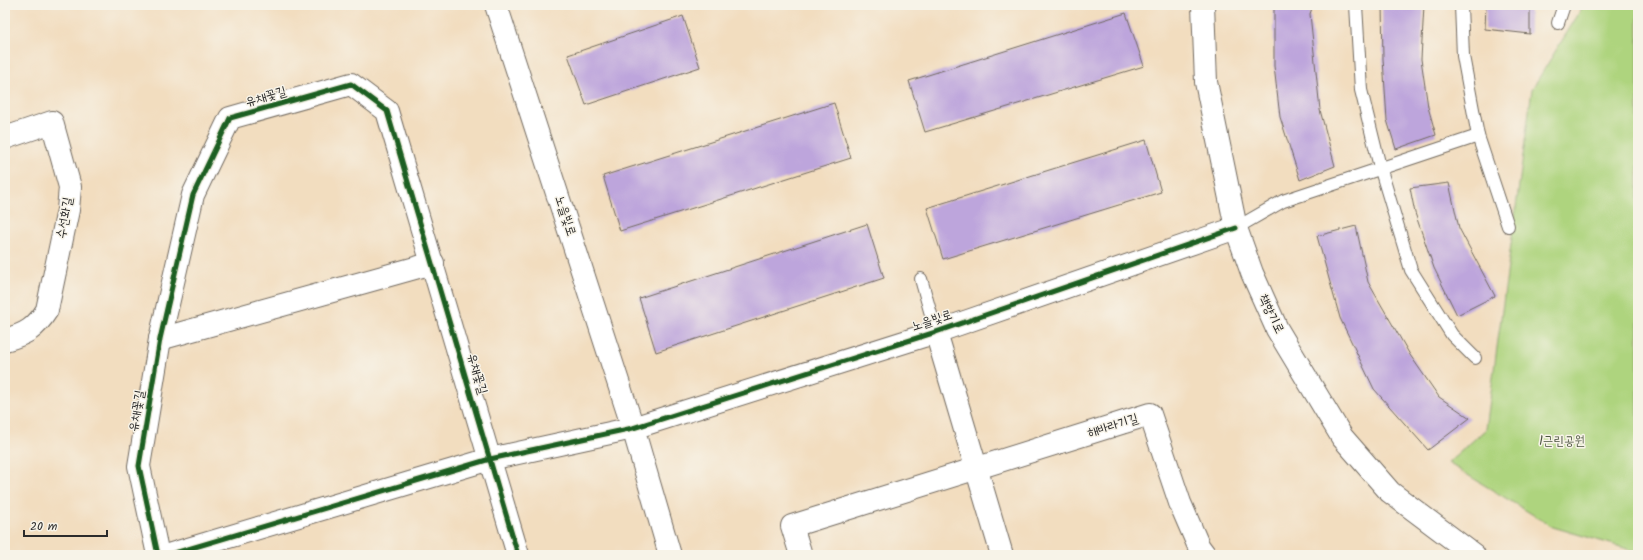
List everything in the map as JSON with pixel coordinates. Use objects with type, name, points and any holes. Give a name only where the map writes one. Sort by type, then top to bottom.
[{"type":"street","name":"노을빛로","points":[[496,5],[633,428],[670,555]]},
{"type":"street","name":"책향기로","points":[[1203,5],[1206,82],[1236,228],[1252,273],[1277,329],[1342,437],[1390,492],[1474,555]]},
{"type":"street","name":"유채꽃길","points":[[158,555],[138,466],[160,339],[193,195],[230,118],[351,84],[387,111],[518,555]]},
{"type":"street","name":"수선화길","points":[[5,138],[52,122],[70,187],[68,210],[46,310],[38,324],[22,335],[5,340]]},
{"type":"street","name":"노을빛로","points":[[633,428],[936,332],[1236,228]]},
{"type":"street","points":[[160,339],[433,264]]},
{"type":"street","points":[[936,332],[1002,555]]},
{"type":"street","name":"해바라기길","points":[[801,555],[792,526],[1150,414],[1180,503],[1199,547],[1205,555]]},
{"type":"street","points":[[168,555],[490,459],[633,428]]},
{"type":"lane","points":[[1356,5],[1361,90],[1380,167],[1411,270],[1452,335],[1475,358]]},
{"type":"lane","points":[[1461,5],[1463,56],[1478,136],[1508,226]]},
{"type":"lane","points":[[1558,24],[1564,5]]},
{"type":"lane","points":[[1236,228],[1283,201],[1380,167],[1478,136]]},
{"type":"lane","points":[[921,279],[936,332]]},
{"type":"green space","name":"1근린공원","points":[[1584,5],[1638,5],[1638,552],[1553,527],[1448,463],[1486,429],[1532,89]]},
{"type":"building","points":[[1274,5],[1313,5],[1310,14],[1320,110],[1335,166],[1300,180],[1280,117],[1274,66]]},
{"type":"building","points":[[1382,5],[1424,5],[1421,59],[1428,107],[1436,135],[1396,149],[1387,120],[1383,59]]},
{"type":"building","points":[[1486,5],[1530,5],[1530,34],[1485,29]]},
{"type":"building","points":[[1126,13],[1144,66],[925,132],[909,81]]},
{"type":"building","points":[[683,16],[700,67],[586,105],[568,55]]},
{"type":"building","points":[[834,103],[851,158],[620,231],[603,176]]},
{"type":"building","points":[[1146,140],[1161,192],[943,259],[927,208]]},
{"type":"building","points":[[1449,183],[1459,228],[1495,296],[1457,315],[1434,268],[1415,213],[1410,188]]},
{"type":"building","points":[[867,224],[884,278],[656,352],[639,298]]},
{"type":"building","points":[[1356,226],[1368,282],[1410,355],[1439,397],[1470,418],[1428,450],[1374,389],[1340,318],[1317,236]]},
{"type":"cycle path","points":[[158,555],[139,466],[160,339],[193,195],[230,118],[351,84],[387,111],[518,555]]},
{"type":"cycle path","points":[[168,555],[490,459],[633,428],[936,332],[1236,228]]}]
